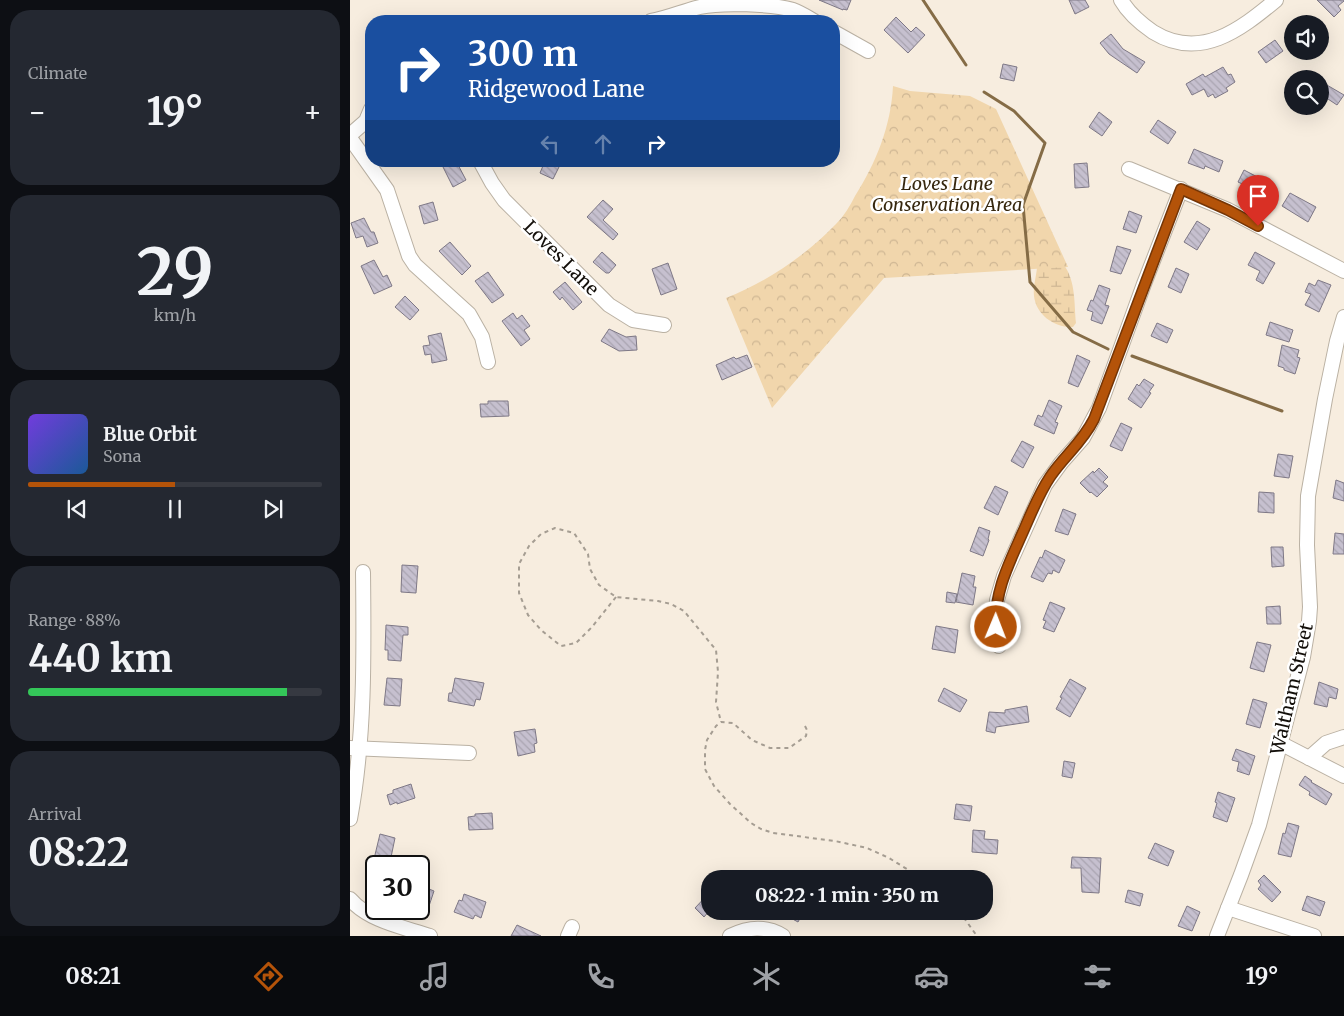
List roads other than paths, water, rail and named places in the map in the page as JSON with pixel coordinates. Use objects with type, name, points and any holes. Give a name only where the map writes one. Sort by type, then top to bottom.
[{"type":"street","points":[[1121,0],[1141,24],[1158,35],[1181,43],[1203,43],[1228,35],[1250,22],[1276,0]]},
{"type":"street","points":[[675,15],[714,4],[778,8],[799,12],[804,15]]},
{"type":"street","points":[[840,35],[868,51]]},
{"type":"street","points":[[365,120],[350,137],[365,158]]},
{"type":"street","points":[[371,167],[387,190],[409,256],[415,264],[469,314],[482,337],[488,362]]},
{"type":"street","name":"Loves Lane","points":[[483,167],[492,184],[504,200],[609,305],[633,320],[664,325]]},
{"type":"street","points":[[1129,169],[1228,210],[1344,272]]},
{"type":"street","points":[[999,646],[996,614],[997,600],[1004,576],[1045,485],[1083,438],[1094,419],[1181,189]]},
{"type":"street","name":"Waltham Street","points":[[1217,936],[1259,825],[1302,657],[1309,621],[1308,496],[1325,399],[1344,317]]},
{"type":"street","points":[[350,819],[354,748],[364,670],[363,572]]},
{"type":"street","points":[[1309,758],[1326,743],[1344,737]]},
{"type":"street","points":[[1280,744],[1344,776]]},
{"type":"street","points":[[354,748],[469,753]]},
{"type":"street","points":[[350,899],[373,916],[430,936]]},
{"type":"street","points":[[1228,908],[1314,936]]},
{"type":"street","points":[[730,936],[744,930],[757,928],[768,929],[783,936]]},
{"type":"waterway","points":[[923,0],[966,65]]},
{"type":"waterway","points":[[984,92],[1014,111],[1045,143],[1023,205],[1030,282],[1073,332],[1108,349]]},
{"type":"waterway","points":[[1132,356],[1282,411]]},
{"type":"park label","name":"Loves Lane Conservation Area","points":[[947,194]]}]
